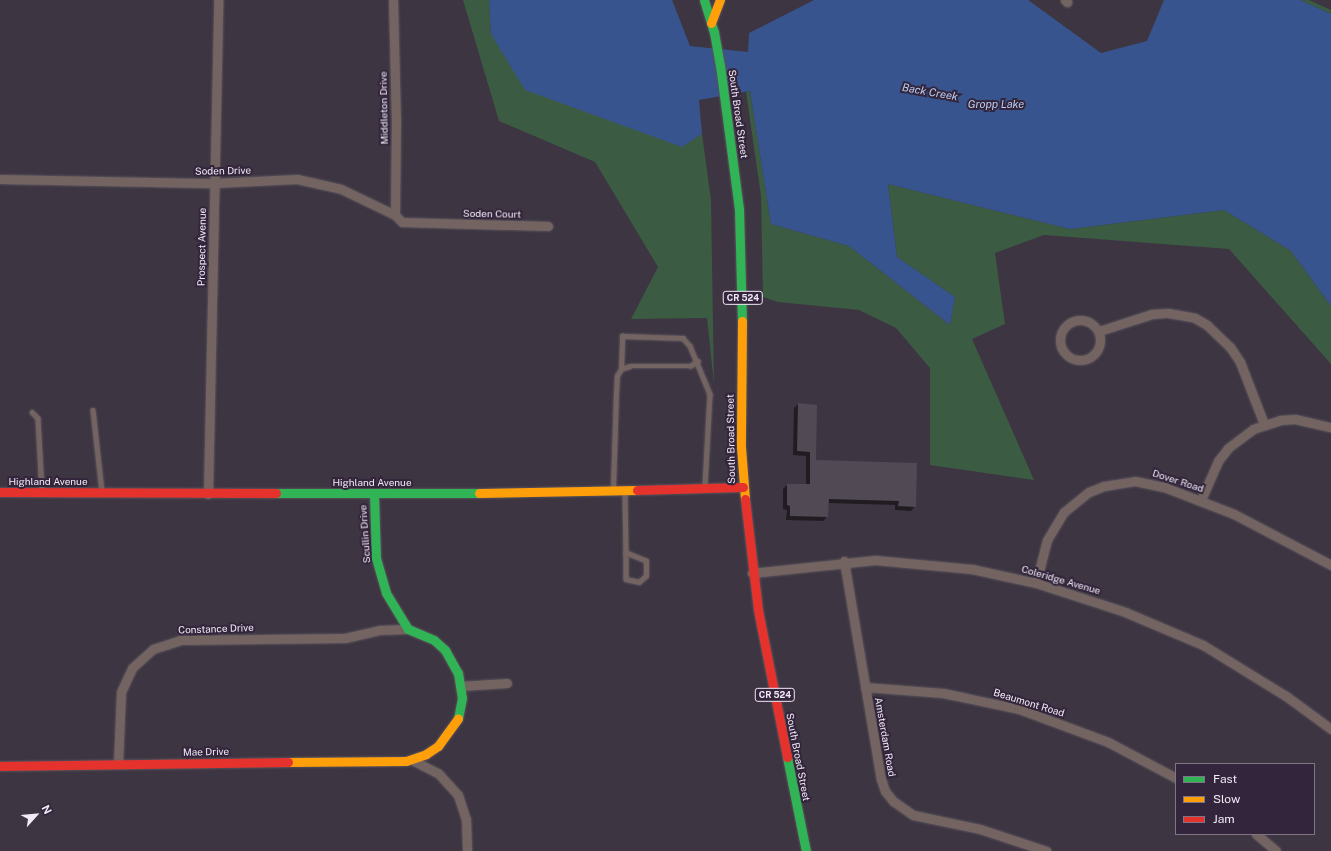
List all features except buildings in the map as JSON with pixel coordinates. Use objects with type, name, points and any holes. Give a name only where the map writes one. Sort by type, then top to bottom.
[{"type":"street","name":"Prospect Avenue","points":[[208,494],[218,0]]},
{"type":"street","name":"Middleton Drive","points":[[393,0],[396,120],[396,215]]},
{"type":"street","name":"South Broad Street","points":[[704,0],[713,27]]},
{"type":"street","name":"South Broad Street","points":[[708,0],[727,110],[738,209],[742,281],[743,487],[752,573],[806,851]]},
{"type":"street","points":[[713,27],[720,0]]},
{"type":"street","name":"Soden Drive","points":[[0,179],[215,183],[297,180],[341,189],[396,215],[402,222],[436,224]]},
{"type":"street","name":"Soden Court","points":[[436,224],[548,226]]},
{"type":"street","points":[[1099,331],[1152,314],[1168,313],[1195,318],[1207,325],[1230,347],[1240,362],[1264,424]]},
{"type":"street","points":[[1076,320],[1089,322],[1099,331],[1100,344],[1098,350],[1088,359],[1075,360],[1069,358],[1061,347],[1061,333],[1069,322],[1076,320]]},
{"type":"street","points":[[1201,500],[1218,460],[1228,448],[1240,438],[1264,424],[1295,419],[1331,427]]},
{"type":"street","name":"Dover Road","points":[[1036,582],[1047,540],[1054,526],[1068,509],[1090,492],[1104,486],[1135,481],[1150,483],[1201,500],[1284,539],[1331,566]]},
{"type":"street","name":"Highland Avenue","points":[[0,492],[374,494],[743,487]]},
{"type":"street","name":"Scullin Drive","points":[[374,494],[376,558],[381,578],[395,611],[408,629]]},
{"type":"street","name":"Coleridge Avenue","points":[[752,573],[844,561],[923,563],[972,569],[1036,582],[1125,612],[1203,645],[1286,696],[1331,729]]},
{"type":"street","name":"Amsterdam Road","points":[[844,561],[881,779],[893,801],[913,815],[980,829],[1046,851]]},
{"type":"street","points":[[408,629],[422,634],[445,650],[453,661],[461,686],[461,705],[455,725],[438,746],[412,760]]},
{"type":"street","name":"Constance Drive","points":[[118,764],[121,692],[132,668],[153,649],[180,640],[346,638],[379,630],[408,629]]},
{"type":"street","points":[[461,686],[507,682]]},
{"type":"street","name":"Beaumont Road","points":[[865,687],[943,693],[1019,709],[1108,742],[1175,777]]},
{"type":"street","points":[[412,760],[438,773],[458,795],[466,819],[467,851]]},
{"type":"street","name":"Mae Drive","points":[[0,766],[412,760]]},
{"type":"street","points":[[1257,835],[1276,851]]},
{"type":"lane","points":[[613,490],[616,393],[617,376],[621,369],[622,336],[683,338],[698,361],[710,394],[705,488]]},
{"type":"lane","points":[[621,369],[630,366],[690,366],[698,361]]},
{"type":"lane","points":[[93,410],[102,493]]},
{"type":"lane","points":[[32,412],[38,418],[42,492]]},
{"type":"lane","points":[[625,490],[626,579],[639,582],[646,576],[646,560],[626,553]]},
{"type":"green space","points":[[463,0],[489,0],[491,34],[682,146],[702,134],[711,200],[714,384],[707,318],[631,319],[658,267],[595,162],[499,121]]},
{"type":"green space","points":[[1300,0],[1309,0],[1331,10],[1331,14]]},
{"type":"green space","points":[[750,91],[771,224],[849,246],[950,325],[955,297],[897,257],[888,184],[1070,229],[1224,210],[1291,251],[1331,306],[1331,364],[1229,249],[1044,235],[995,253],[1005,324],[972,339],[1034,480],[930,465],[930,368],[896,328],[859,310],[778,302],[763,297],[761,196],[746,92]]},
{"type":"water","name":"Gropp Lake","points":[[489,0],[672,0],[690,46],[748,52],[749,33],[814,0],[1028,0],[1101,53],[1147,41],[1164,0],[1300,0],[1331,14],[1331,306],[1291,251],[1224,210],[1070,229],[888,184],[897,257],[955,297],[950,325],[849,246],[771,224],[750,91],[699,100],[702,134],[682,147],[525,90],[491,34]]},
{"type":"traffic: fast","points":[[704,0],[714,32],[720,65],[739,209],[742,321]]},
{"type":"traffic: fast","points":[[276,493],[479,493]]},
{"type":"traffic: fast","points":[[374,494],[376,558],[386,593],[408,629],[434,640],[445,650],[458,673],[462,698],[458,718]]},
{"type":"traffic: fast","points":[[787,757],[806,851]]},
{"type":"traffic: slow","points":[[711,23],[720,0]]},
{"type":"traffic: slow","points":[[742,321],[741,447],[745,499]]},
{"type":"traffic: slow","points":[[479,493],[637,490]]},
{"type":"traffic: slow","points":[[288,762],[406,761],[426,754],[438,746],[458,718]]},
{"type":"traffic: jam","points":[[637,490],[743,487]]},
{"type":"traffic: jam","points":[[0,492],[276,493]]},
{"type":"traffic: jam","points":[[745,499],[758,610],[787,757]]},
{"type":"traffic: jam","points":[[0,766],[288,762]]},
{"type":"water label","name":"Back Creek","points":[[930,92]]}]
